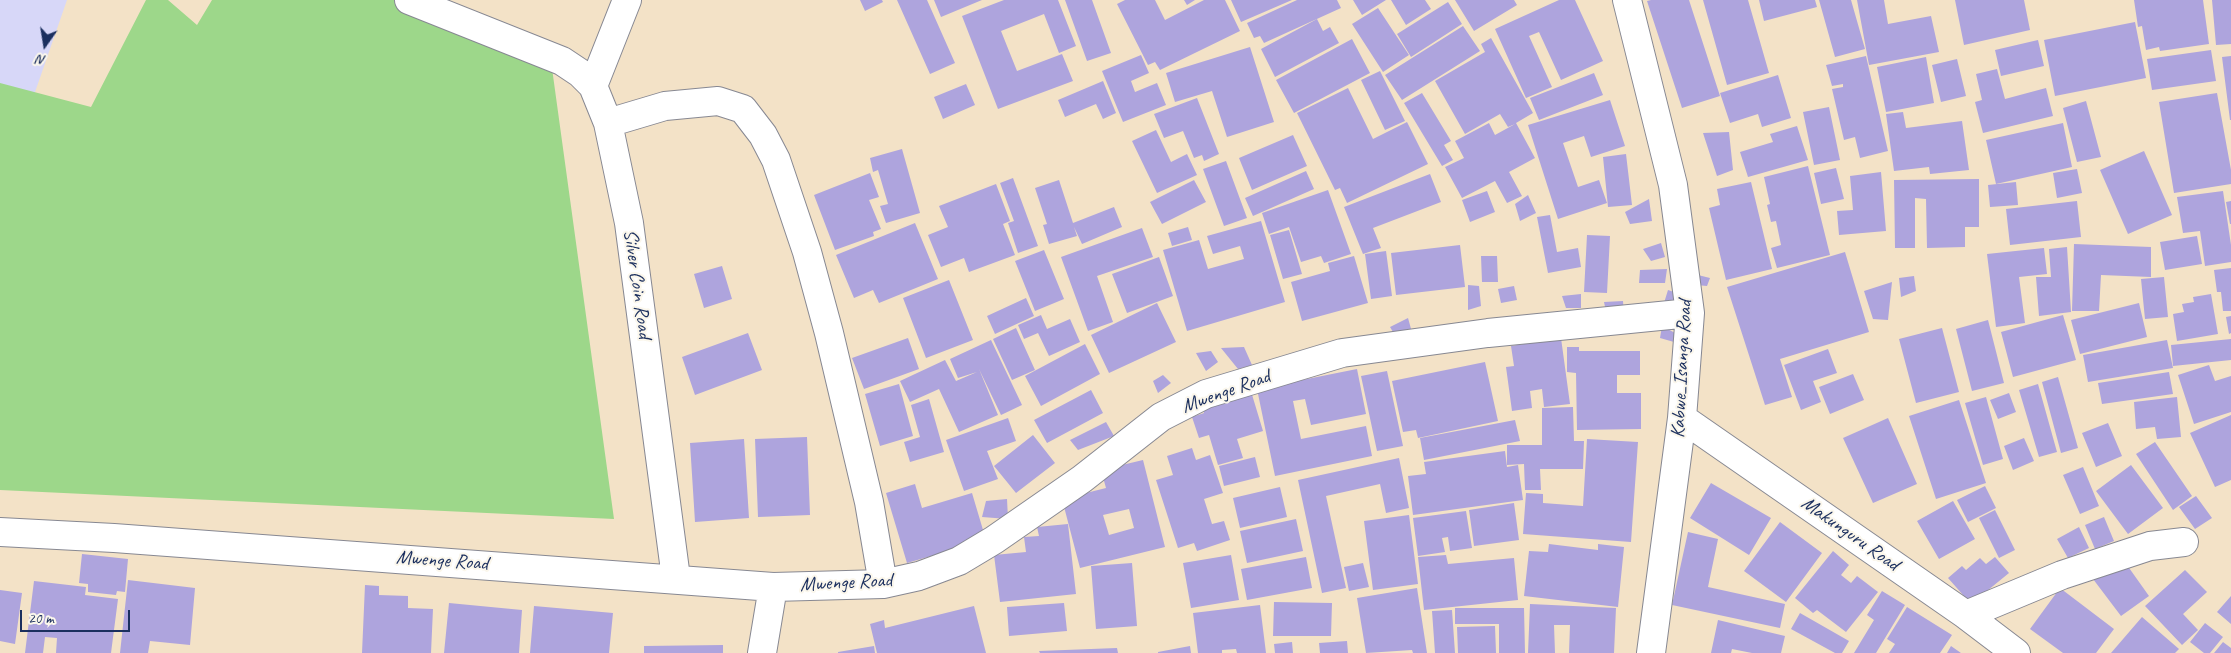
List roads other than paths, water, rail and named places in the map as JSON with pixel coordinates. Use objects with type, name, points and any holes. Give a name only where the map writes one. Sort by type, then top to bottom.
[{"type":"street","points":[[409,0],[562,61],[580,73],[592,86],[632,3]]},
{"type":"street","name":"Kabwe_Isanga Road","points":[[1627,0],[1673,185],[1690,314],[1682,418],[1651,653]]},
{"type":"street","name":"Silver Coin Road","points":[[592,86],[608,123],[628,223],[676,578]]},
{"type":"street","points":[[608,123],[665,106],[718,101],[743,108],[763,135],[776,160],[807,252],[829,333],[869,502],[883,584]]},
{"type":"street","name":"Mwenge Road","points":[[0,532],[676,578],[773,587],[883,584],[919,576],[966,557],[994,540],[1082,479],[1161,417],[1206,394],[1342,353],[1488,333],[1690,314]]},
{"type":"street","name":"Makunguru Road","points":[[1682,418],[1966,615],[2016,653]]},
{"type":"street","points":[[1966,615],[2062,574],[2150,546],[2184,542]]},
{"type":"street","points":[[762,653],[773,587]]}]
